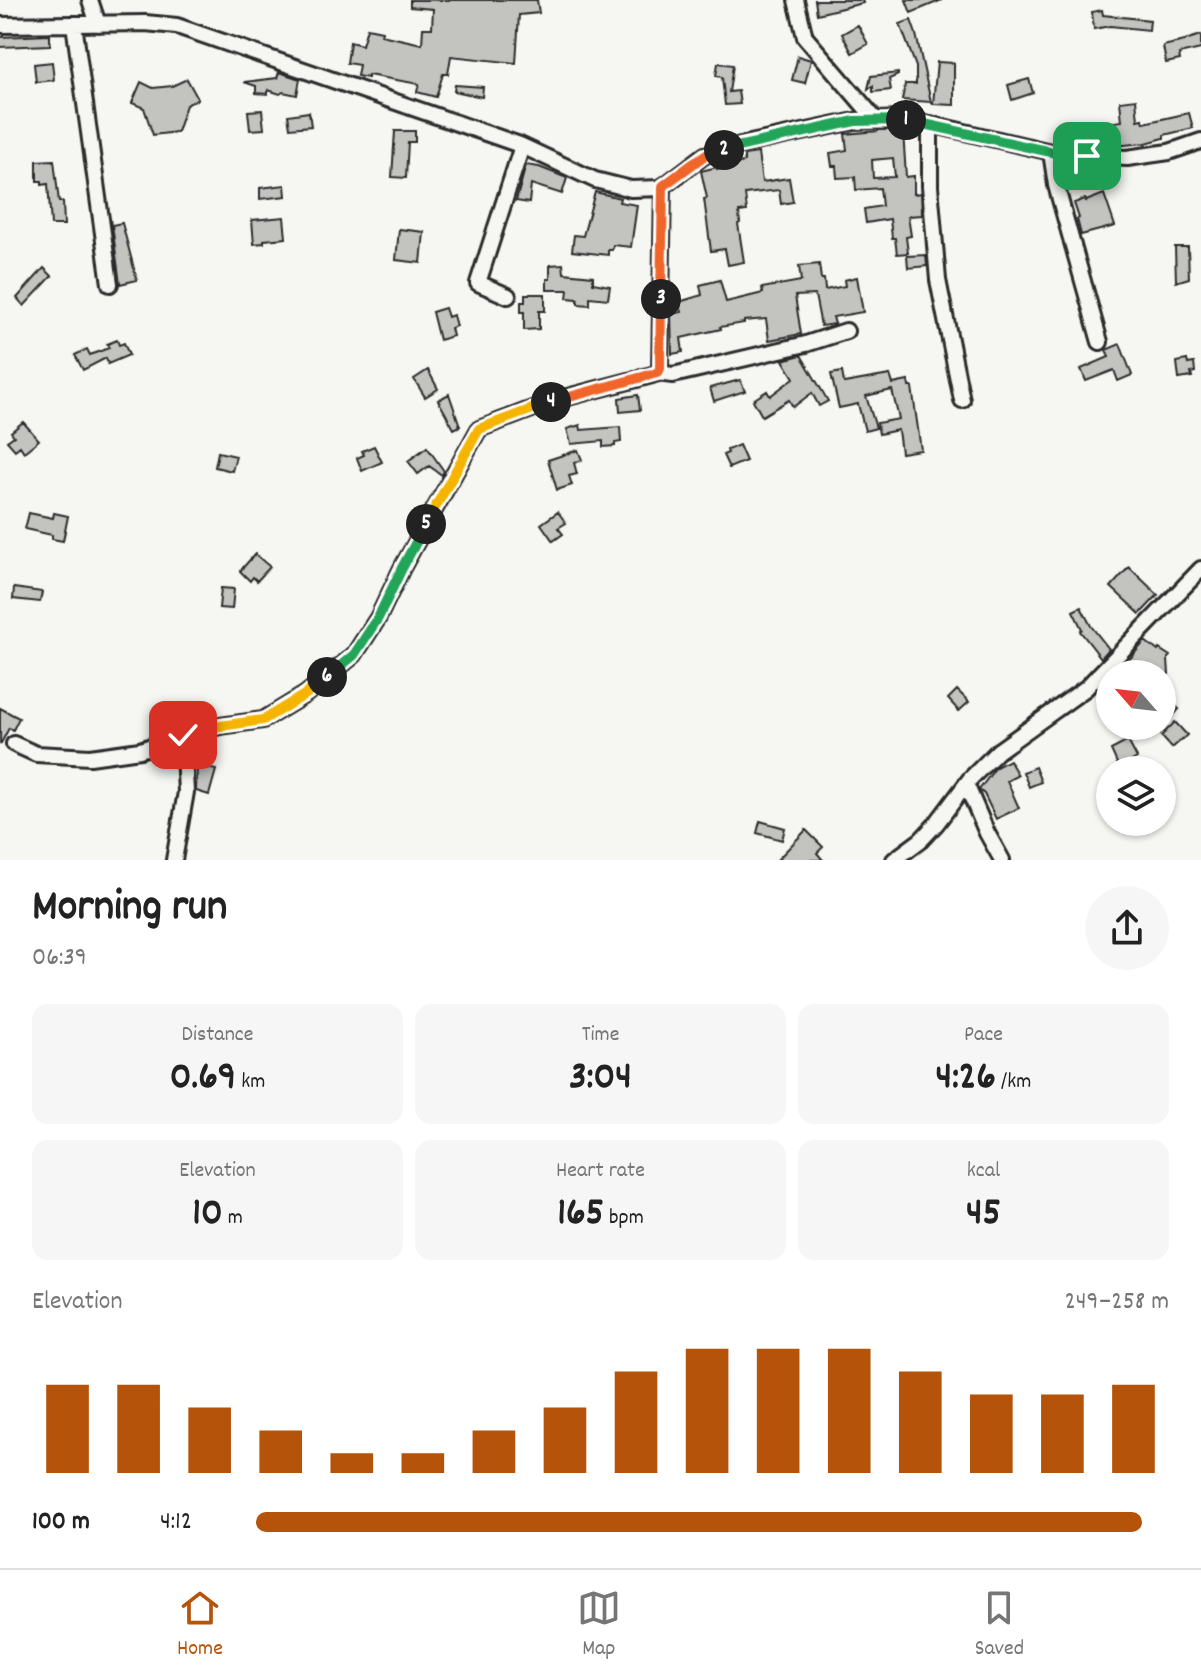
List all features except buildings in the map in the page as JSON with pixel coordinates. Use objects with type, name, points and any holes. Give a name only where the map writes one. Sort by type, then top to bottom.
[{"type":"street","points":[[90,0],[98,24]]},
{"type":"street","points":[[796,0],[805,37],[876,120]]},
{"type":"street","points":[[0,25],[145,23],[177,26],[522,146],[595,180],[631,189],[663,186],[705,155],[855,121],[900,119],[1051,152],[1127,158],[1169,152],[1201,141]]},
{"type":"street","points":[[74,24],[110,284]]},
{"type":"street","points":[[930,124],[930,186],[938,280],[962,400]]},
{"type":"street","points":[[508,296],[478,283],[522,146]]},
{"type":"street","points":[[1051,152],[1056,185],[1100,342]]},
{"type":"street","points":[[657,373],[660,369],[663,186]]},
{"type":"street","points":[[14,744],[36,754],[90,757],[140,750],[183,735],[263,720],[306,694],[354,655],[378,618],[479,429],[556,400],[657,373],[673,375],[806,344],[846,331]]},
{"type":"street","points":[[894,860],[921,840],[966,784],[998,751],[1086,688],[1201,569]]},
{"type":"street","points":[[174,860],[186,792],[183,735]]},
{"type":"street","points":[[966,784],[1002,860]]},
{"type":"route","points":[[183,735],[263,720],[306,694],[354,655],[378,618],[479,429],[556,400],[657,373],[660,369],[663,186],[705,155],[855,121],[900,119],[1051,152],[1087,156]]}]
